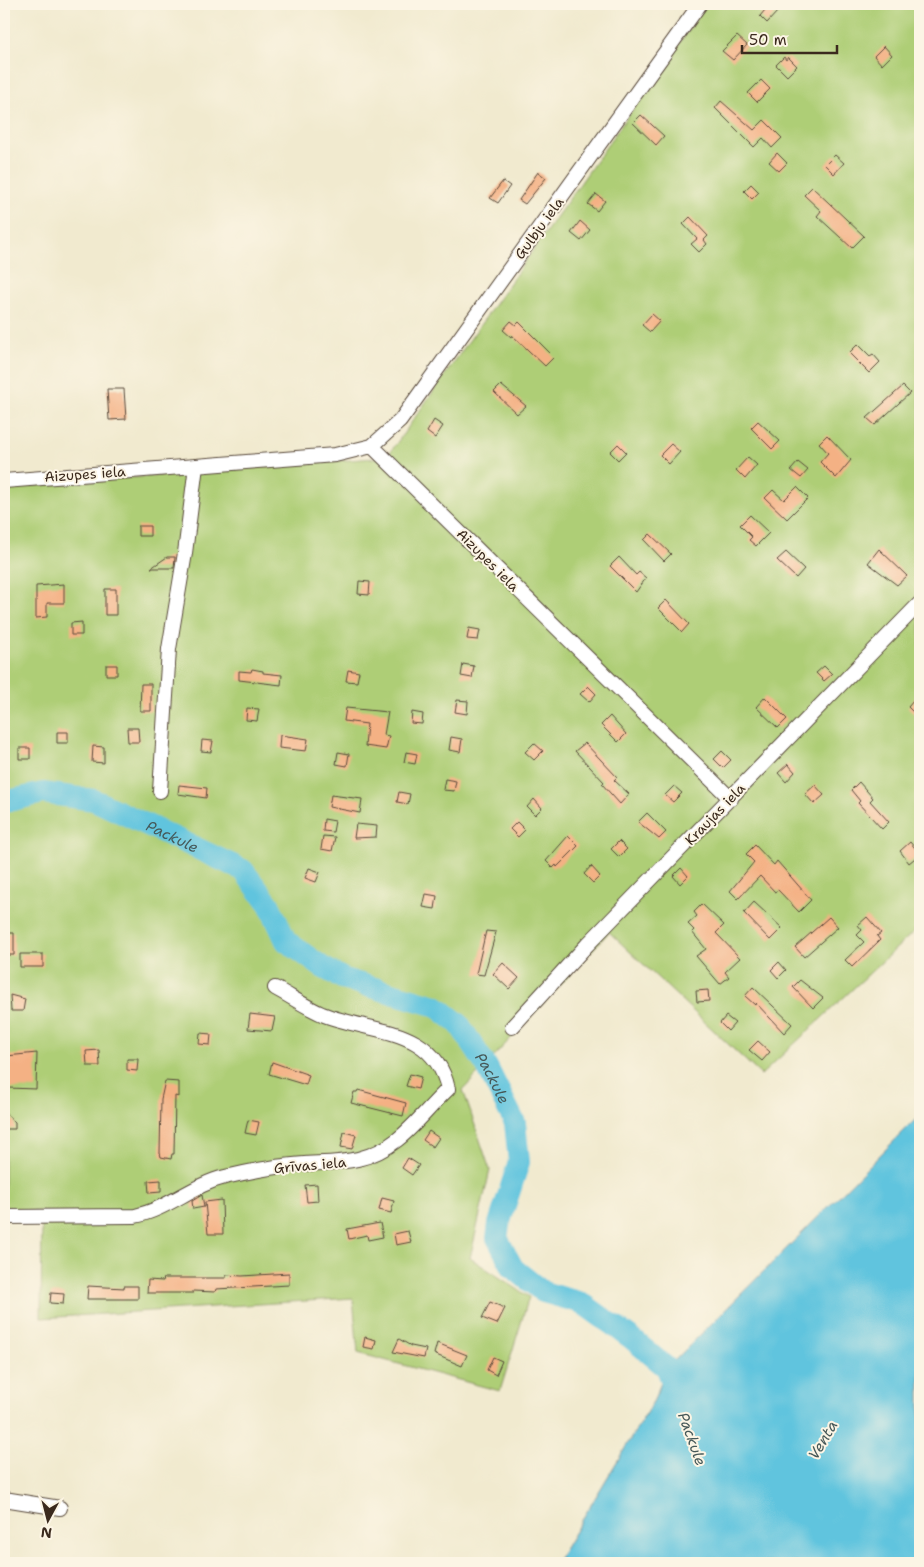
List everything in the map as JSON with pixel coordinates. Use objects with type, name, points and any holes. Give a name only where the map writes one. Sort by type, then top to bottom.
[{"type":"street","name":"Gulbju iela","points":[[372,446],[400,421],[700,4]]},
{"type":"street","name":"Aizupes iela","points":[[4,480],[335,455],[372,446],[731,799]]},
{"type":"street","points":[[160,791],[169,649],[185,553],[196,466]]},
{"type":"street","name":"Kraujas iela","points":[[512,1027],[586,945],[731,799],[920,603]]},
{"type":"street","name":"Grīvas iela","points":[[4,1217],[134,1216],[149,1213],[167,1205],[188,1191],[223,1178],[285,1166],[356,1161],[397,1140],[448,1089],[440,1064],[423,1046],[395,1033],[322,1014],[275,988]]},
{"type":"street","points":[[4,1499],[60,1508]]},
{"type":"green space","points":[[707,4],[920,4],[920,926],[761,1075],[609,932],[463,1090],[490,1170],[470,1258],[529,1297],[500,1391],[358,1353],[353,1298],[41,1318],[42,1211],[4,1213],[4,488],[387,457]]},
{"type":"water","name":"Venta","points":[[920,1115],[920,1563],[556,1563],[654,1400],[667,1368]]},
{"type":"building","points":[[770,4],[778,11],[767,23],[760,16]]},
{"type":"building","points":[[737,36],[747,45],[733,60],[722,51]]},
{"type":"building","points":[[884,46],[892,55],[882,65],[874,56]]},
{"type":"building","points":[[784,57],[786,60],[788,57],[797,66],[787,76],[776,65]]},
{"type":"building","points":[[761,80],[770,89],[757,102],[748,93]]},
{"type":"building","points":[[721,101],[754,130],[764,120],[782,138],[772,148],[763,138],[754,147],[715,108]]},
{"type":"building","points":[[641,115],[664,136],[656,145],[633,123]]},
{"type":"building","points":[[777,153],[787,163],[779,171],[769,162]]},
{"type":"building","points":[[835,155],[844,163],[834,174],[825,165]]},
{"type":"building","points":[[538,172],[546,178],[525,204],[519,200]]},
{"type":"building","points":[[503,181],[510,186],[498,203],[490,198]]},
{"type":"building","points":[[751,184],[759,192],[752,199],[744,191]]},
{"type":"building","points":[[812,187],[864,236],[852,248],[817,216],[821,211],[804,195]]},
{"type":"building","points":[[596,194],[605,201],[597,211],[588,204]]},
{"type":"building","points":[[690,217],[708,236],[704,240],[707,244],[699,252],[691,244],[697,239],[683,224]]},
{"type":"building","points":[[580,221],[590,230],[581,241],[571,233]]},
{"type":"building","points":[[652,314],[660,321],[650,332],[642,325]]},
{"type":"building","points":[[511,321],[516,325],[519,322],[554,357],[545,366],[512,335],[511,337],[503,330]]},
{"type":"building","points":[[858,344],[870,356],[873,354],[880,362],[869,373],[849,353]]},
{"type":"building","points":[[501,385],[526,406],[517,414],[494,392]]},
{"type":"building","points":[[903,386],[910,393],[875,425],[867,418]]},
{"type":"building","points":[[107,389],[124,389],[126,419],[109,420]]},
{"type":"building","points":[[434,420],[443,426],[435,438],[427,432]]},
{"type":"building","points":[[758,421],[780,441],[772,449],[751,428]]},
{"type":"building","points":[[827,435],[851,460],[836,478],[820,462],[828,453],[819,443]]},
{"type":"building","points":[[618,444],[626,452],[618,460],[610,452]]},
{"type":"building","points":[[671,444],[680,452],[669,464],[660,455]]},
{"type":"building","points":[[748,457],[757,465],[745,479],[736,470]]},
{"type":"building","points":[[798,462],[808,470],[801,478],[791,470]]},
{"type":"building","points":[[797,487],[808,498],[787,519],[765,498],[773,490],[784,500]]},
{"type":"building","points":[[750,515],[769,533],[756,546],[749,540],[752,537],[740,525]]},
{"type":"building","points":[[138,526],[150,526],[150,536],[138,536]]},
{"type":"building","points":[[650,534],[671,554],[664,561],[644,540]]},
{"type":"building","points":[[879,549],[907,576],[897,585],[868,563]]},
{"type":"building","points":[[786,552],[804,569],[796,578],[777,560]]},
{"type":"building","points":[[167,557],[175,557],[174,568],[151,568]]},
{"type":"building","points":[[619,557],[636,575],[639,572],[646,578],[636,592],[610,566]]},
{"type":"building","points":[[359,581],[370,582],[369,595],[358,594]]},
{"type":"building","points":[[64,584],[64,603],[47,603],[47,617],[36,618],[36,586]]},
{"type":"building","points":[[105,589],[116,589],[116,615],[105,615]]},
{"type":"building","points":[[666,600],[689,624],[682,632],[658,608]]},
{"type":"building","points":[[82,622],[82,635],[71,635],[71,623]]},
{"type":"building","points":[[469,628],[480,630],[478,640],[467,639]]},
{"type":"building","points":[[463,664],[474,666],[472,678],[461,676]]},
{"type":"building","points":[[106,665],[117,665],[117,675],[106,675]]},
{"type":"building","points":[[824,666],[832,674],[824,681],[816,673]]},
{"type":"building","points":[[252,669],[263,671],[263,673],[282,675],[281,685],[239,680],[239,671],[251,672]]},
{"type":"building","points":[[348,670],[359,672],[357,682],[346,681]]},
{"type":"building","points":[[141,684],[151,684],[151,711],[140,711]]},
{"type":"building","points":[[588,686],[596,694],[589,702],[580,694]]},
{"type":"building","points":[[920,693],[920,719],[908,707]]},
{"type":"building","points":[[765,697],[787,719],[778,728],[756,707]]},
{"type":"building","points":[[457,700],[468,701],[467,714],[455,712]]},
{"type":"building","points":[[247,708],[259,709],[257,721],[246,720]]},
{"type":"building","points":[[346,708],[388,712],[384,735],[389,736],[386,749],[365,746],[367,724],[344,721]]},
{"type":"building","points":[[412,712],[423,714],[422,724],[411,723]]},
{"type":"building","points":[[610,716],[626,734],[618,742],[601,725]]},
{"type":"building","points":[[127,728],[138,728],[139,742],[128,742]]},
{"type":"building","points":[[57,732],[68,732],[68,743],[57,743]]},
{"type":"building","points":[[280,735],[308,739],[306,751],[279,748]]},
{"type":"building","points":[[451,737],[462,739],[460,752],[449,750]]},
{"type":"building","points":[[202,740],[213,741],[211,752],[201,751]]},
{"type":"building","points":[[534,743],[543,751],[534,760],[525,752]]},
{"type":"building","points":[[585,743],[617,777],[614,780],[629,794],[620,804],[602,784],[604,782],[575,751]]},
{"type":"building","points":[[93,746],[104,747],[104,763],[92,762]]},
{"type":"building","points":[[19,748],[30,748],[30,759],[19,759]]},
{"type":"building","points":[[722,751],[731,760],[723,768],[714,759]]},
{"type":"building","points":[[338,752],[349,754],[347,766],[336,764]]},
{"type":"building","points":[[406,752],[417,754],[415,764],[404,762]]},
{"type":"building","points":[[788,764],[795,772],[786,782],[778,773]]},
{"type":"building","points":[[445,779],[456,781],[454,791],[443,790]]},
{"type":"building","points":[[859,782],[873,798],[870,801],[889,822],[882,829],[858,803],[860,801],[851,790]]},
{"type":"building","points":[[179,785],[207,788],[206,798],[178,794]]},
{"type":"building","points":[[815,785],[824,795],[814,804],[805,794]]},
{"type":"building","points":[[674,786],[682,793],[673,802],[665,795]]},
{"type":"building","points":[[399,792],[410,794],[408,804],[397,802]]},
{"type":"building","points":[[331,795],[362,799],[360,813],[329,807]]},
{"type":"building","points":[[534,799],[542,808],[535,815],[527,807]]},
{"type":"building","points":[[647,813],[666,832],[659,839],[638,822]]},
{"type":"building","points":[[324,819],[335,821],[333,832],[323,831]]},
{"type":"building","points":[[517,822],[525,830],[518,837],[510,829]]},
{"type":"building","points":[[356,824],[377,826],[376,837],[354,838]]},
{"type":"building","points":[[323,836],[335,837],[332,851],[321,849]]},
{"type":"building","points":[[568,836],[578,846],[557,867],[556,865],[553,868],[546,861]]},
{"type":"building","points":[[619,841],[627,849],[619,857],[611,849]]},
{"type":"building","points":[[910,842],[920,854],[909,863],[900,851]]},
{"type":"building","points":[[755,845],[774,865],[777,861],[811,900],[799,912],[778,890],[775,892],[760,876],[738,899],[730,891],[754,862],[746,854]]},
{"type":"building","points":[[591,866],[600,876],[593,883],[584,874]]},
{"type":"building","points":[[309,868],[320,872],[316,882],[305,878]]},
{"type":"building","points":[[681,868],[688,876],[680,884],[673,876]]},
{"type":"building","points":[[426,894],[437,896],[435,909],[423,907]]},
{"type":"building","points":[[754,902],[782,928],[770,940],[744,913]]},
{"type":"building","points":[[702,904],[724,925],[716,933],[740,958],[725,972],[729,977],[720,984],[696,956],[706,949],[688,924],[697,916],[694,912]]},
{"type":"building","points":[[829,917],[838,927],[804,957],[795,947]]},
{"type":"building","points":[[867,917],[881,933],[877,936],[880,940],[852,967],[845,960],[864,942],[857,935],[862,930],[858,925]]},
{"type":"building","points":[[486,931],[496,932],[484,975],[476,974]]},
{"type":"building","points":[[4,933],[14,933],[14,955],[4,955]]},
{"type":"building","points":[[20,954],[43,954],[43,967],[20,967]]},
{"type":"building","points":[[779,962],[786,970],[778,978],[771,970]]},
{"type":"building","points":[[503,963],[519,978],[509,989],[493,974]]},
{"type":"building","points":[[800,980],[823,998],[813,1008],[793,987]]},
{"type":"building","points":[[753,987],[792,1024],[784,1033],[756,1003],[755,1005],[745,996]]},
{"type":"building","points":[[708,990],[709,1001],[697,1002],[696,991]]},
{"type":"building","points":[[10,995],[25,999],[23,1011],[11,1011]]},
{"type":"building","points":[[250,1014],[275,1017],[272,1031],[248,1029]]},
{"type":"building","points":[[726,1016],[735,1023],[728,1031],[720,1023]]},
{"type":"building","points":[[200,1033],[211,1034],[210,1045],[199,1044]]},
{"type":"building","points":[[758,1041],[770,1052],[762,1061],[749,1050]]},
{"type":"building","points":[[99,1050],[100,1066],[87,1066],[86,1051]]},
{"type":"building","points":[[37,1053],[36,1089],[8,1088],[6,1056]]},
{"type":"building","points":[[127,1059],[138,1059],[137,1071],[127,1070]]},
{"type":"building","points":[[272,1062],[309,1075],[306,1085],[269,1074]]},
{"type":"building","points":[[410,1074],[421,1077],[418,1089],[406,1086]]},
{"type":"building","points":[[165,1081],[179,1082],[179,1097],[175,1096],[174,1154],[172,1154],[171,1159],[161,1157],[160,1153],[161,1099]]},
{"type":"building","points":[[358,1090],[406,1103],[403,1116],[351,1103],[354,1092]]},
{"type":"building","points":[[4,1112],[15,1122],[15,1129],[4,1129]]},
{"type":"building","points":[[248,1120],[259,1122],[256,1135],[245,1133]]},
{"type":"building","points":[[429,1131],[439,1138],[433,1147],[423,1140]]},
{"type":"building","points":[[344,1132],[356,1135],[352,1149],[341,1147]]},
{"type":"building","points":[[408,1158],[419,1165],[412,1175],[402,1168]]},
{"type":"building","points":[[161,1180],[161,1192],[149,1193],[148,1181]]},
{"type":"building","points":[[317,1184],[318,1201],[307,1202],[305,1185]]},
{"type":"building","points":[[202,1195],[204,1207],[193,1209],[192,1201]]},
{"type":"building","points":[[382,1198],[394,1201],[391,1213],[379,1210]]},
{"type":"building","points":[[222,1200],[223,1234],[208,1234],[205,1202]]},
{"type":"building","points":[[380,1223],[383,1237],[368,1240],[367,1235],[349,1239],[347,1229]]},
{"type":"building","points":[[408,1231],[411,1242],[396,1245],[394,1234]]},
{"type":"building","points":[[289,1273],[289,1285],[216,1289],[215,1292],[147,1293],[148,1280],[163,1281],[164,1278],[226,1278],[226,1275],[242,1276]]},
{"type":"building","points":[[88,1286],[124,1288],[124,1286],[138,1286],[138,1299],[87,1299]]},
{"type":"building","points":[[51,1293],[64,1294],[63,1304],[50,1303]]},
{"type":"building","points":[[490,1302],[505,1308],[497,1324],[482,1318]]},
{"type":"building","points":[[365,1337],[376,1340],[374,1349],[363,1347]]},
{"type":"building","points":[[399,1339],[411,1346],[426,1349],[424,1358],[393,1352]]},
{"type":"building","points":[[437,1343],[467,1355],[462,1366],[434,1354]]},
{"type":"building","points":[[493,1357],[502,1361],[496,1375],[487,1370]]},
{"type":"waterway","name":"Packule","points":[[4,802],[43,793],[94,800],[243,870],[269,904],[286,941],[322,967],[344,979],[436,1006],[459,1024],[487,1067],[515,1123],[519,1162],[499,1224],[497,1238],[513,1268],[543,1292],[582,1303],[631,1338],[667,1368],[677,1397]]}]
